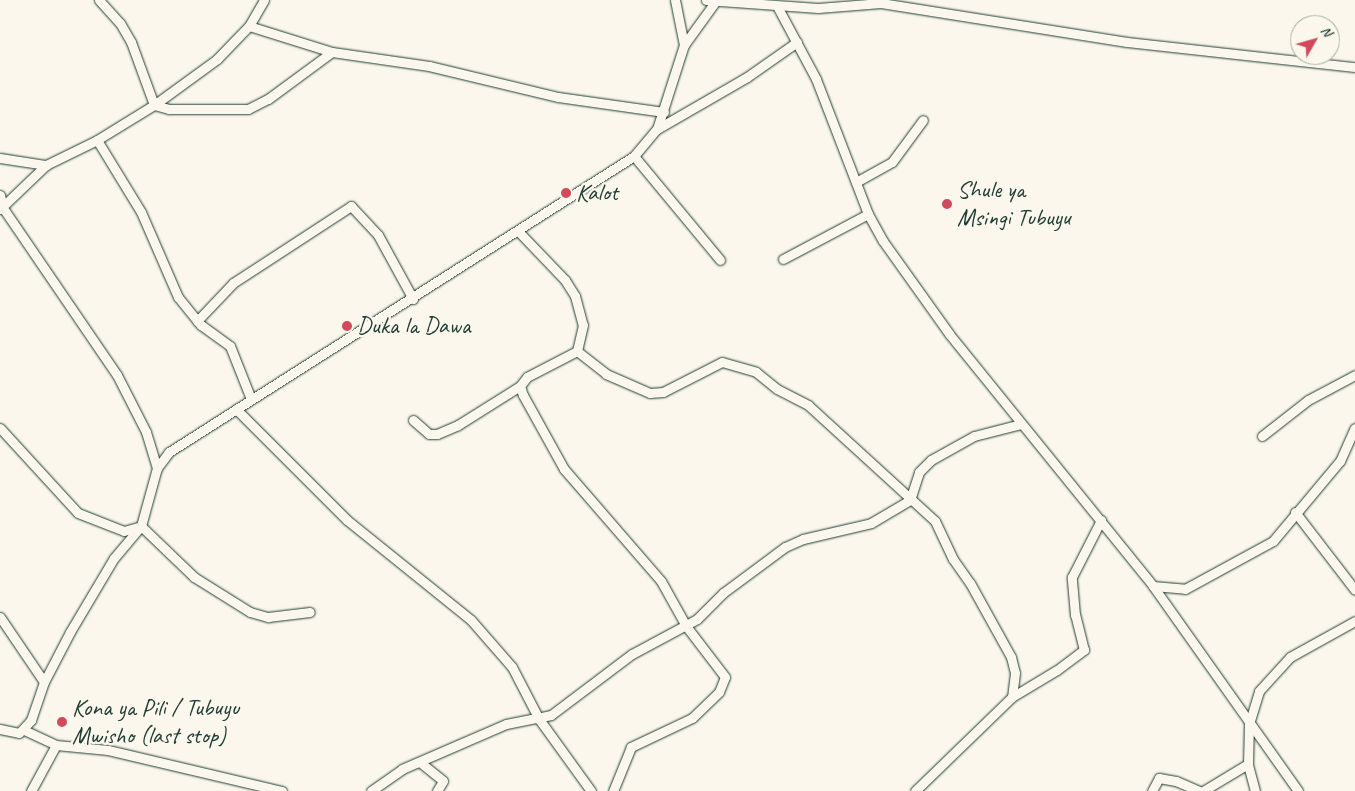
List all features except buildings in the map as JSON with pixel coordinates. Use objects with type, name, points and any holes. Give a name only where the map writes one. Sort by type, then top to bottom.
[{"type":"street","points":[[157,468],[146,432],[117,375],[1,203],[46,164],[97,140],[154,106],[217,59],[249,26],[264,0]]},
{"type":"street","points":[[675,0],[684,45]]},
{"type":"street","points":[[103,1],[132,42],[154,106]]},
{"type":"street","points":[[0,728],[16,733],[24,730],[36,710],[44,682],[114,558],[141,526],[157,468],[168,452],[413,299],[634,156],[656,129],[664,112],[684,45],[710,1],[777,6],[883,2],[1127,42],[1355,67]]},
{"type":"street","points":[[777,6],[822,93],[868,214],[918,292],[1021,424],[1153,586],[1298,791]]},
{"type":"street","points":[[249,26],[332,52],[429,66],[558,96],[664,112]]},
{"type":"street","points":[[656,129],[747,77],[797,42]]},
{"type":"street","points":[[154,106],[169,109],[248,109],[268,99],[332,52]]},
{"type":"street","points":[[856,182],[892,162],[923,120]]},
{"type":"street","points":[[97,140],[142,212],[178,297],[197,322],[230,346],[251,399]]},
{"type":"street","points":[[634,156],[720,260]]},
{"type":"street","points":[[0,158],[46,164]]},
{"type":"street","points":[[197,322],[233,283],[351,206],[378,235],[413,299]]},
{"type":"street","points":[[783,259],[868,214]]},
{"type":"street","points":[[413,420],[429,434],[437,434],[458,425],[520,386],[532,374],[577,351],[583,325],[575,296],[557,269],[518,231]]},
{"type":"street","points":[[577,351],[613,378],[658,394],[719,363],[756,372],[777,389],[808,405],[934,521],[953,559],[970,583],[1011,657],[1015,673],[1012,697]]},
{"type":"street","points":[[1262,436],[1308,400],[1355,375]]},
{"type":"street","points":[[520,386],[554,455],[581,491],[661,581],[686,626],[718,664],[724,674],[724,684],[692,718],[631,747],[613,791]]},
{"type":"street","points":[[236,409],[347,520],[471,620],[512,667],[539,719],[591,791]]},
{"type":"street","points":[[370,791],[393,774],[506,724],[539,719],[557,711],[632,654],[686,626],[723,593],[785,547],[811,536],[858,528],[910,500],[919,472],[931,460],[974,436],[1021,424]]},
{"type":"street","points":[[0,428],[39,468],[72,508],[124,531],[141,526]]},
{"type":"street","points":[[1153,586],[1178,590],[1188,588],[1273,541],[1295,512],[1340,461],[1355,428]]},
{"type":"street","points":[[1295,512],[1355,590]]},
{"type":"street","points":[[915,791],[1012,697],[1058,670],[1085,648],[1075,615],[1072,577],[1101,520]]},
{"type":"street","points":[[141,526],[194,577],[244,609],[268,617],[310,612]]},
{"type":"street","points":[[0,617],[44,682]]},
{"type":"street","points":[[1255,791],[1248,764],[1249,724],[1259,691],[1279,667],[1294,654],[1355,621]]},
{"type":"street","points":[[24,730],[56,745],[108,750],[282,791]]},
{"type":"street","points":[[31,791],[56,745]]},
{"type":"street","points":[[421,763],[443,781],[436,791]]},
{"type":"street","points":[[1203,791],[1248,764]]},
{"type":"street","points":[[1152,791],[1159,778],[1176,781],[1199,791]]},
{"type":"place","name":"Kalot","points":[[566,193]]},
{"type":"place","name":"Shule ya Msingi Tubuyu","points":[[947,204]]},
{"type":"place","name":"Duka la Dawa","points":[[347,326]]},
{"type":"place","name":"Kona ya Pili / Tubuyu Mwisho (last stop)","points":[[62,722]]}]
